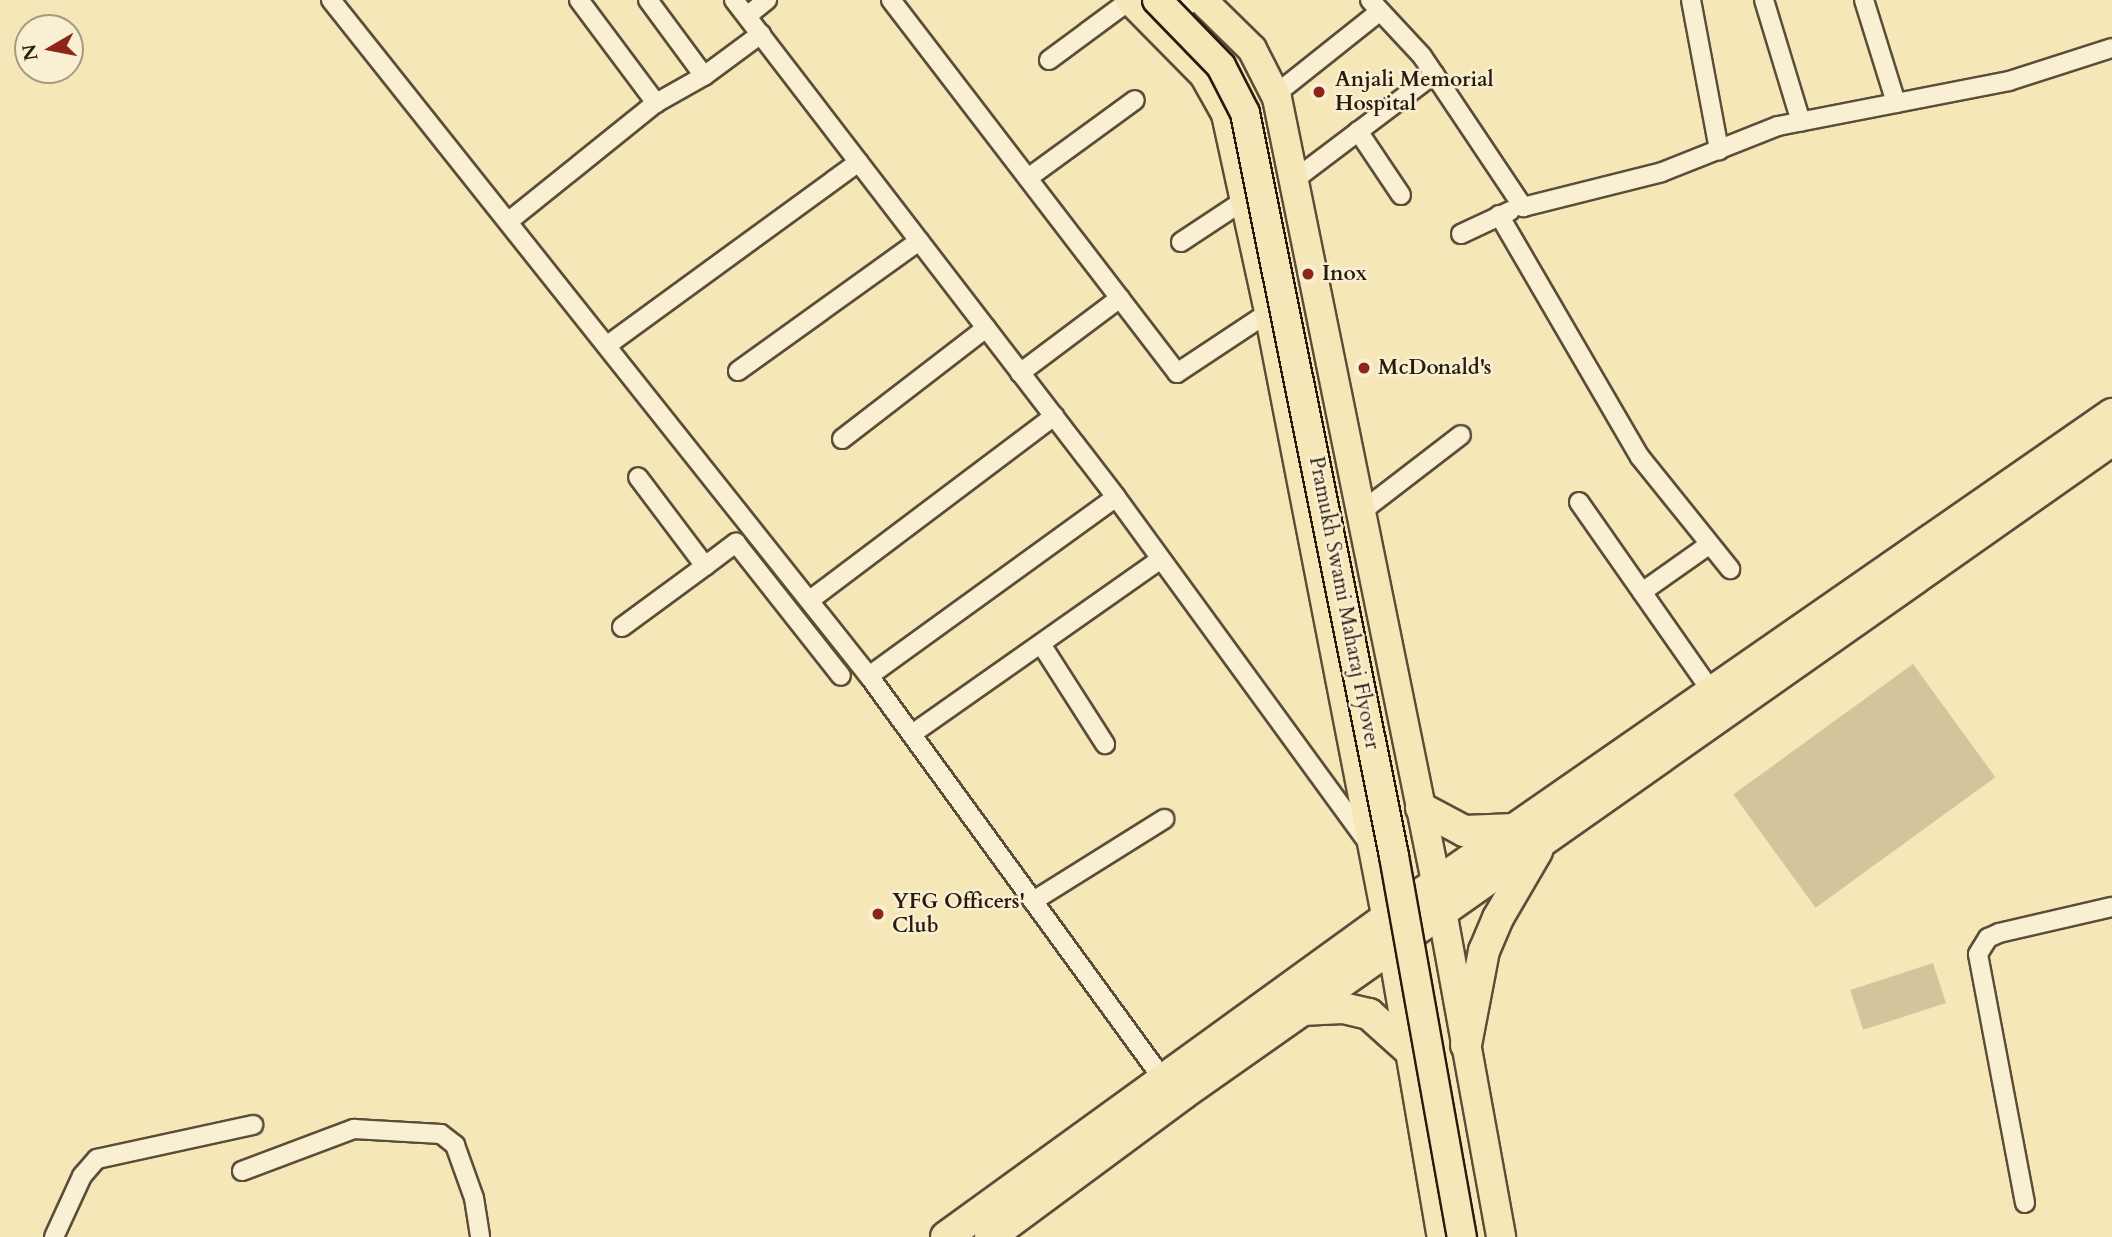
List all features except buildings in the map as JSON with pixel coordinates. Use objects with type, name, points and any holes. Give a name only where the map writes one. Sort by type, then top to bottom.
[{"type":"highway","points":[[1439,897],[1516,829],[2112,414]]},
{"type":"highway","points":[[946,1237],[1170,1088],[1439,897],[1545,839],[2112,440]]},
{"type":"highway","points":[[1421,808],[1442,824],[1464,831],[1516,829]]},
{"type":"highway","points":[[1466,1045],[1484,951],[1498,918],[1545,839]]},
{"type":"highway","points":[[990,1237],[1170,1088],[1302,1010],[1389,932]]},
{"type":"highway","points":[[1302,1010],[1343,1008],[1369,1014],[1409,1050]]},
{"type":"main road","name":"Pramukh Swami Maharaj Flyover","points":[[1185,0],[1234,52],[1262,107],[1409,842],[1481,1237]]},
{"type":"main road","points":[[1202,0],[1252,49],[1276,94],[1439,897],[1501,1237]]},
{"type":"main road","points":[[1231,0],[1228,10],[1234,31]]},
{"type":"main road","name":"Pramukh Swami Maharaj Flyover","points":[[1151,9],[1221,66],[1245,113],[1394,856],[1462,1237]]},
{"type":"main road","points":[[1151,9],[1217,94],[1245,199],[1389,932],[1442,1237]]},
{"type":"street","points":[[331,0],[609,345],[751,533],[810,600],[869,676],[1170,1088]]},
{"type":"street","points":[[579,0],[656,103]]},
{"type":"street","points":[[648,0],[704,76]]},
{"type":"street","points":[[734,0],[1116,497],[1373,850]]},
{"type":"street","points":[[747,16],[767,0]]},
{"type":"street","points":[[891,0],[1177,373],[1269,312]]},
{"type":"street","points":[[1049,60],[1151,9],[1185,0]]},
{"type":"street","points":[[1691,0],[1719,150]]},
{"type":"street","points":[[1764,0],[1801,122]]},
{"type":"street","points":[[1864,0],[1896,103]]},
{"type":"street","points":[[1276,94],[1374,6],[1434,74],[1523,206]]},
{"type":"street","points":[[509,221],[656,103],[704,76],[761,34]]},
{"type":"street","points":[[1461,234],[1523,206],[1662,172],[1801,122],[2009,81],[2112,48]]},
{"type":"street","points":[[1294,180],[1434,74]]},
{"type":"street","points":[[1028,178],[1135,100]]},
{"type":"street","points":[[1358,131],[1401,195]]},
{"type":"street","points":[[609,345],[859,162]]},
{"type":"street","points":[[1181,242],[1245,199]]},
{"type":"street","points":[[1499,215],[1640,457],[1730,569]]},
{"type":"street","points":[[738,371],[919,241]]},
{"type":"street","points":[[1020,373],[1120,298]]},
{"type":"street","points":[[842,439],[986,328]]},
{"type":"street","points":[[810,600],[1054,416]]},
{"type":"street","points":[[1361,512],[1461,435]]},
{"type":"street","points":[[638,477],[705,566]]},
{"type":"street","points":[[869,676],[1116,497]]},
{"type":"street","points":[[1579,502],[1712,692]]},
{"type":"street","points":[[622,627],[736,543],[841,676]]},
{"type":"street","points":[[1642,592],[1710,544]]},
{"type":"street","points":[[912,734],[1161,559]]},
{"type":"street","points":[[1041,644],[1105,744]]},
{"type":"street","points":[[1033,901],[1164,819]]},
{"type":"street","points":[[2025,1203],[1978,954],[1988,939],[1999,933],[2112,907]]},
{"type":"street","points":[[54,1237],[82,1176],[97,1159],[253,1125]]},
{"type":"street","points":[[242,1171],[354,1129],[441,1134],[455,1145],[474,1198],[480,1237]]},
{"type":"shaded area","points":[[1913,664],[1995,777],[1816,908],[1733,794]]},
{"type":"shaded area","points":[[1933,963],[1946,1003],[1863,1030],[1850,990]]},
{"type":"place","name":"Anjali Memorial Hospital","points":[[1319,92]]},
{"type":"place","name":"Inox","points":[[1308,274]]},
{"type":"place","name":"McDonald's","points":[[1364,368]]},
{"type":"place","name":"YFG Officers' Club","points":[[878,914]]}]
